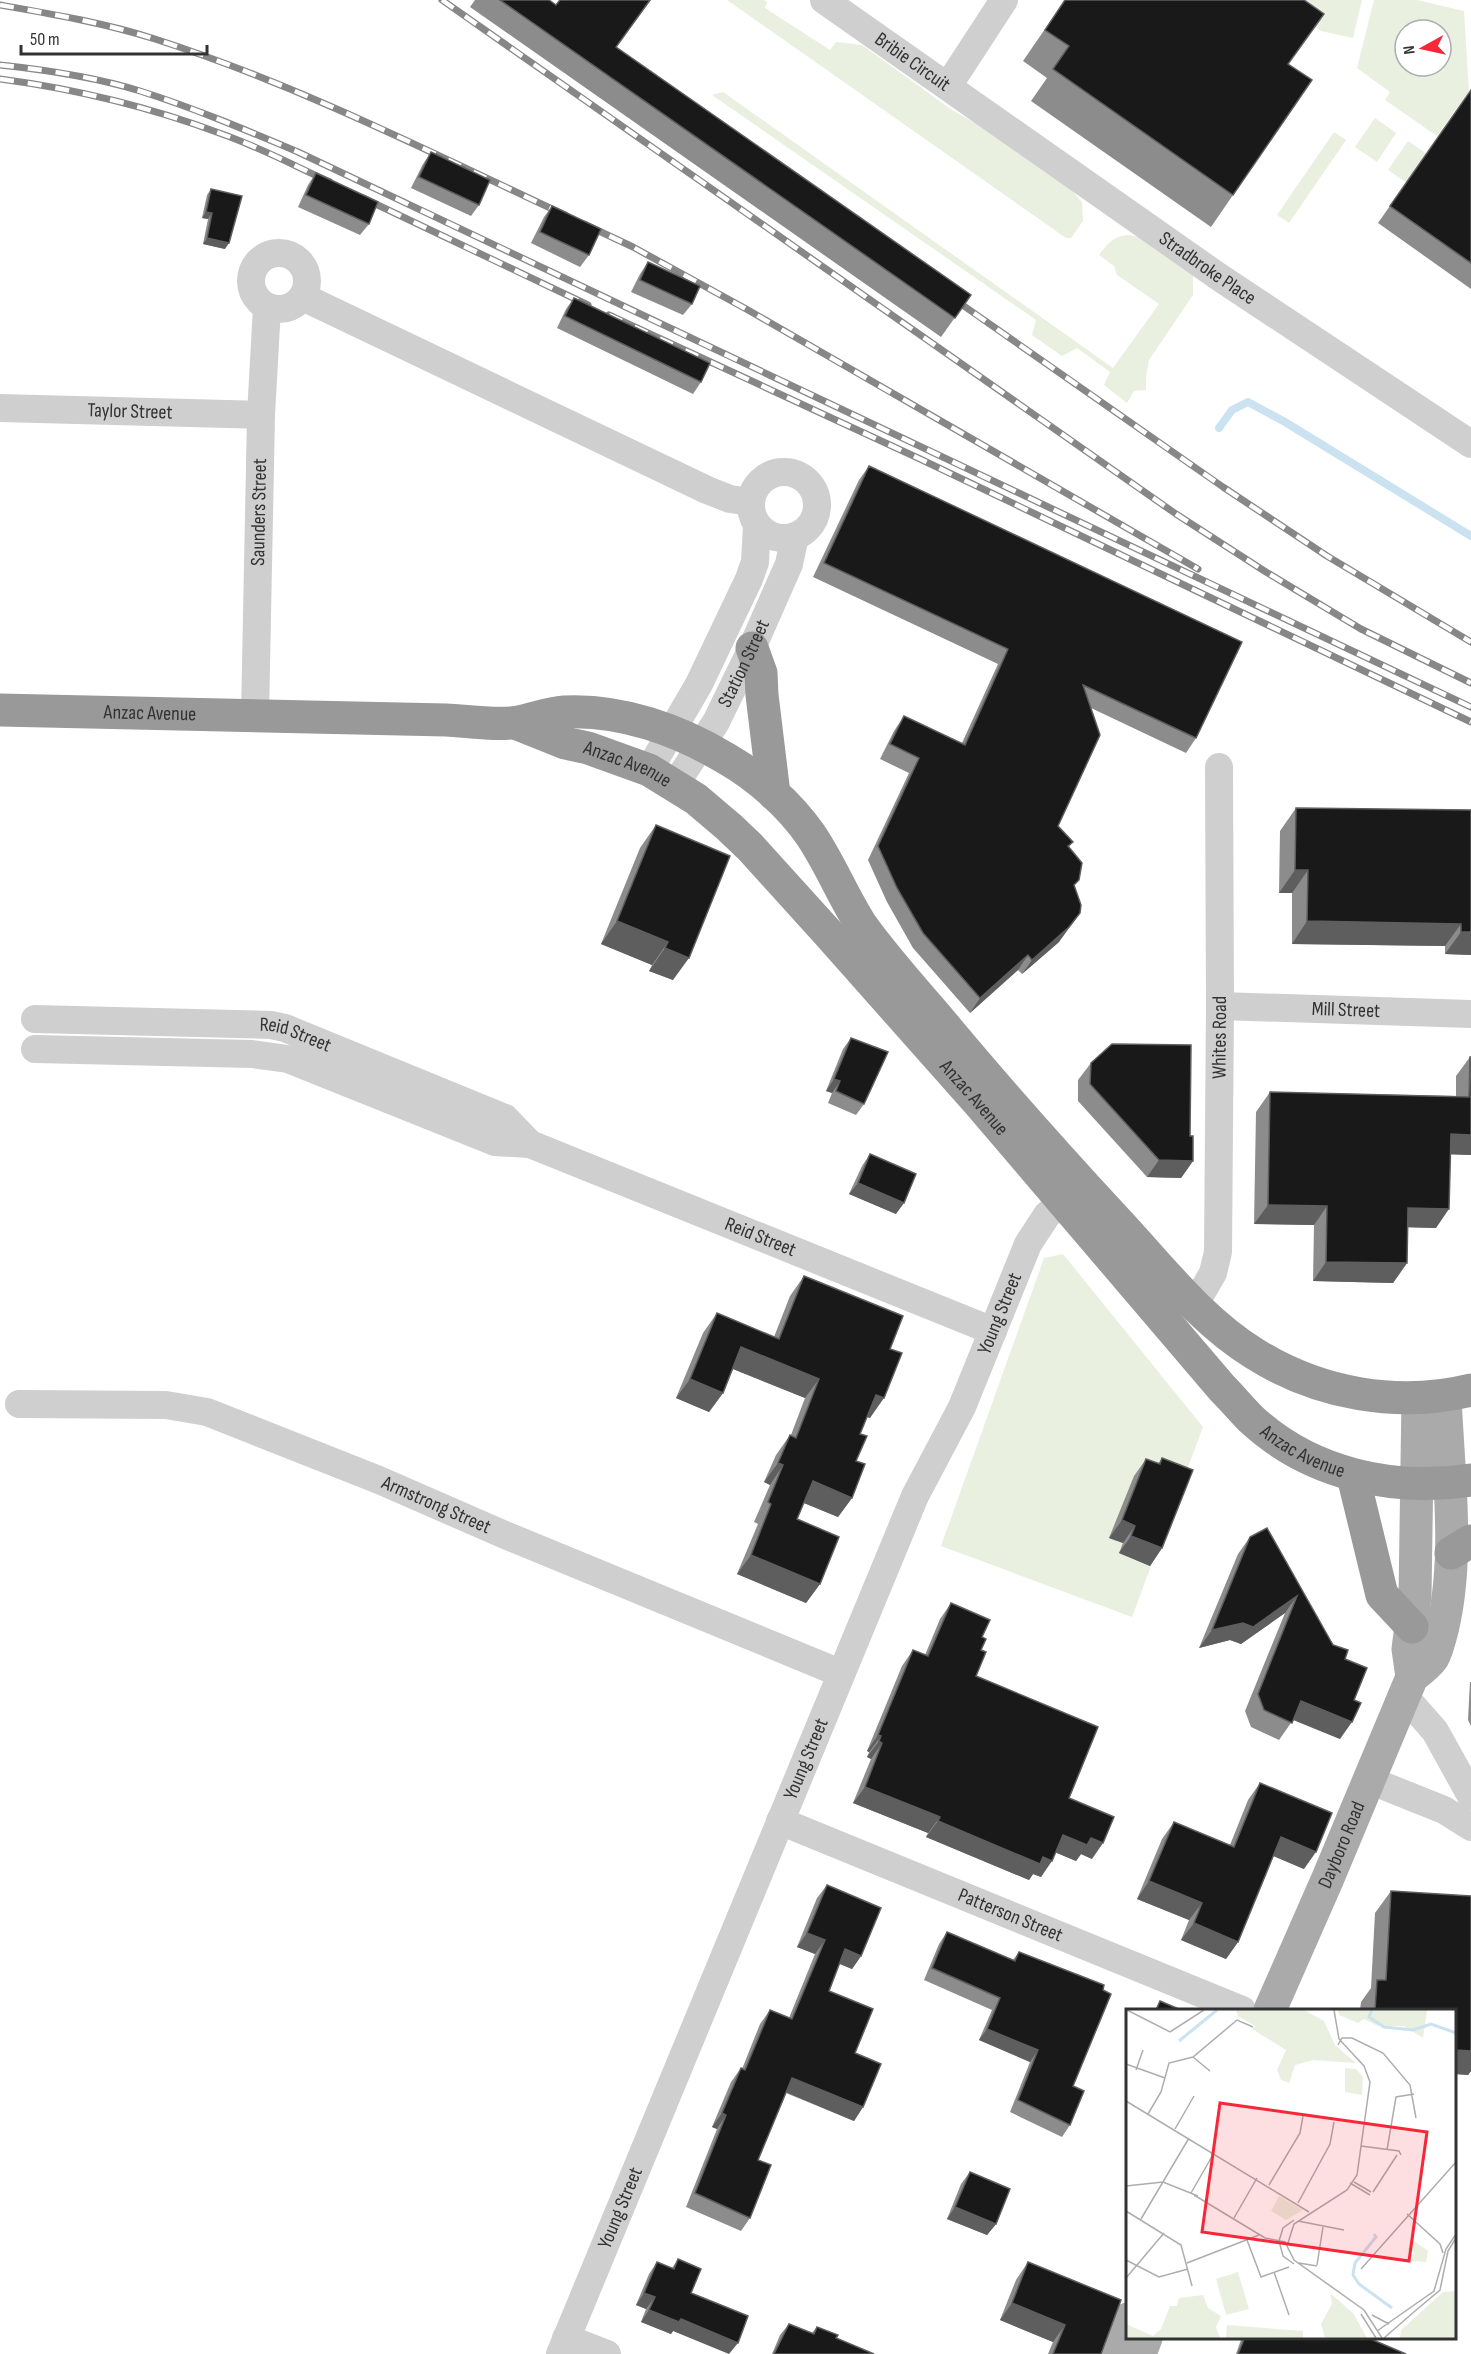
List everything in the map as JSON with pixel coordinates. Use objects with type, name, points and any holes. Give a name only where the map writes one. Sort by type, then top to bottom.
[{"type":"highway","points":[[752,648],[761,673],[774,794]]},
{"type":"highway","name":"Anzac Avenue","points":[[0,710],[515,723],[562,712],[591,713],[617,716],[672,730],[701,744],[748,772],[774,794],[808,832],[862,926],[953,1037],[1251,1418],[1295,1450],[1330,1468],[1353,1476],[1371,1480],[1416,1483],[1460,1481]]},
{"type":"highway","name":"Anzac Avenue","points":[[515,723],[565,744],[588,748],[662,777],[714,814],[750,847],[1072,1192],[1240,1344],[1278,1367],[1302,1378],[1356,1393],[1445,1395]]},
{"type":"highway","points":[[1353,1476],[1382,1594],[1412,1627]]},
{"type":"main road","name":"Dayboro Road","points":[[1269,2009],[1408,1687],[1433,1658],[1439,1643],[1461,1547],[1460,1481],[1445,1395]]},
{"type":"main road","name":"Dayboro Road","points":[[1408,1687],[1408,1649],[1415,1596],[1416,1483],[1445,1395]]},
{"type":"main road","points":[[1114,2354],[1126,2324]]},
{"type":"main road","points":[[1140,2354],[1145,2339]]},
{"type":"street","name":"Bribie Circuit","points":[[824,0],[948,86],[1004,0]]},
{"type":"street","name":"Stradbroke Place","points":[[948,86],[1219,277],[1471,444]]},
{"type":"street","points":[[275,254],[292,257],[305,270],[307,279],[303,297],[298,303],[283,309],[267,307],[254,295],[252,277],[259,262],[275,254]]},
{"type":"street","points":[[303,297],[730,499],[754,513],[765,532],[774,537],[795,536],[808,527],[814,518],[816,508],[812,489],[806,481],[788,473],[777,473],[760,484],[754,492],[754,513]]},
{"type":"street","name":"Saunders Street","points":[[255,716],[261,415],[267,307]]},
{"type":"street","name":"Taylor Street","points":[[0,408],[261,415]]},
{"type":"street","name":"Station Street","points":[[662,777],[672,730],[699,684],[756,562],[754,513]]},
{"type":"street","name":"Station Street","points":[[662,777],[701,744],[721,712],[789,564],[795,536]]},
{"type":"street","name":"Whites Road","points":[[1195,1304],[1213,1273],[1218,1252],[1219,767]]},
{"type":"street","name":"Mill Street","points":[[1220,1006],[1471,1014]]},
{"type":"street","name":"Reid Street","points":[[35,1019],[271,1025],[285,1028],[504,1118],[530,1144]]},
{"type":"street","name":"Reid Street","points":[[35,1049],[272,1055],[288,1059],[495,1142],[530,1144],[993,1331]]},
{"type":"street","name":"Young Street","points":[[563,2346],[915,1496],[954,1422],[1028,1245],[1047,1215],[1072,1192]]},
{"type":"street","name":"Armstrong Street","points":[[19,1404],[166,1405],[207,1412],[379,1480],[505,1535],[840,1673]]},
{"type":"street","points":[[1408,1687],[1436,1731],[1471,1796]]},
{"type":"street","points":[[1369,1780],[1444,1810],[1471,1827]]},
{"type":"street","name":"Patterson Street","points":[[780,1821],[1240,2009]]},
{"type":"street","points":[[563,2346],[607,2354]]},
{"type":"green space","points":[[727,0],[764,0],[767,2],[765,8],[830,50],[836,42],[862,45],[952,110],[986,129],[1070,188],[1082,202],[1083,221],[1071,238],[1066,238]]},
{"type":"green space","points":[[1276,0],[1362,0],[1353,38],[1321,31]]},
{"type":"green space","points":[[1374,0],[1417,0],[1464,11],[1469,91],[1437,136],[1385,100],[1390,92],[1357,68]]},
{"type":"green space","points":[[723,92],[1113,368],[1159,304],[1117,275],[1114,266],[1099,255],[1107,245],[1120,236],[1138,237],[1193,275],[1193,295],[1149,360],[1146,390],[1134,391],[1127,403],[1104,385],[1110,372],[1077,348],[1062,356],[1032,335],[1036,320],[712,95]]},
{"type":"green space","points":[[1375,118],[1396,133],[1377,162],[1355,147]]},
{"type":"green space","points":[[1334,132],[1346,140],[1289,223],[1277,215]]},
{"type":"green space","points":[[1408,141],[1430,156],[1410,185],[1388,170]]},
{"type":"green space","points":[[1063,1254],[1203,1427],[1132,1617],[941,1546],[1044,1258]]},
{"type":"building","points":[[500,0],[549,0],[556,5],[560,0],[650,0],[616,47],[971,295],[955,318]]},
{"type":"building","points":[[1065,0],[1304,0],[1324,14],[1288,64],[1312,80],[1233,195],[1053,69],[1069,46],[1045,30]]},
{"type":"building","points":[[1471,90],[1471,263],[1390,206]]},
{"type":"building","points":[[431,152],[490,180],[479,205],[419,177]]},
{"type":"building","points":[[316,173],[378,202],[369,224],[306,195]]},
{"type":"building","points":[[211,189],[242,196],[229,243],[207,238],[212,213],[206,212]]},
{"type":"building","points":[[552,206],[601,229],[589,255],[540,232]]},
{"type":"building","points":[[648,262],[700,286],[692,304],[640,280]]},
{"type":"building","points":[[574,298],[710,363],[701,382],[565,316]]},
{"type":"building","points":[[869,466],[1242,642],[1196,738],[1083,685],[1100,735],[1058,826],[1073,842],[1068,846],[1082,863],[1079,880],[1074,885],[1081,905],[1080,913],[1069,927],[1032,960],[1028,955],[980,998],[923,933],[897,888],[878,846],[919,758],[890,744],[904,716],[965,745],[1008,649],[824,563]]},
{"type":"building","points":[[1296,808],[1471,810],[1471,932],[1461,932],[1461,924],[1307,921],[1308,870],[1295,870]]},
{"type":"building","points":[[656,825],[730,856],[689,958],[665,948],[668,942],[617,921]]},
{"type":"building","points":[[851,1038],[888,1052],[864,1104],[836,1091],[840,1081],[834,1079]]},
{"type":"building","points":[[1112,1044],[1191,1045],[1190,1136],[1193,1136],[1193,1161],[1159,1160],[1090,1084],[1091,1063]]},
{"type":"building","points":[[1470,1057],[1471,1135],[1451,1134],[1449,1209],[1408,1208],[1407,1263],[1326,1262],[1327,1206],[1268,1205],[1270,1092],[1469,1097]]},
{"type":"building","points":[[870,1154],[916,1174],[904,1203],[858,1183]]},
{"type":"building","points":[[804,1276],[903,1316],[890,1349],[902,1353],[884,1398],[876,1395],[860,1434],[867,1436],[856,1461],[865,1464],[852,1498],[813,1481],[797,1519],[839,1537],[820,1584],[751,1555],[783,1465],[778,1463],[790,1435],[796,1438],[819,1379],[741,1347],[723,1393],[690,1379],[717,1313],[779,1339]]},
{"type":"building","points":[[1162,1458],[1193,1470],[1162,1548],[1131,1536],[1135,1526],[1122,1520],[1146,1459],[1160,1464]]},
{"type":"building","points":[[1267,1528],[1333,1645],[1348,1650],[1345,1659],[1367,1668],[1354,1700],[1361,1703],[1352,1722],[1301,1701],[1292,1723],[1264,1710],[1258,1694],[1297,1596],[1253,1627],[1243,1623],[1212,1630],[1250,1537]]},
{"type":"building","points":[[951,1603],[990,1620],[982,1637],[986,1639],[981,1650],[986,1652],[976,1676],[1098,1727],[1069,1798],[1114,1817],[1103,1843],[1091,1838],[1087,1845],[1063,1835],[1052,1861],[1043,1857],[1040,1864],[938,1821],[940,1817],[865,1787],[882,1743],[879,1741],[881,1736],[878,1735],[913,1650],[928,1656]]},
{"type":"building","points":[[1260,1783],[1332,1813],[1316,1852],[1281,1837],[1238,1942],[1194,1923],[1202,1903],[1149,1881],[1174,1822],[1234,1847]]},
{"type":"building","points":[[827,1885],[881,1908],[861,1956],[845,1949],[829,1991],[873,2009],[855,2053],[881,2064],[863,2107],[792,2078],[758,2160],[771,2165],[750,2218],[695,2193],[726,2115],[722,2113],[741,2068],[745,2070],[770,2010],[792,2019],[825,1940],[807,1933]]},
{"type":"building","points":[[1391,1891],[1471,1896],[1471,2051],[1456,2050],[1456,2009],[1375,2009],[1377,1980],[1386,1980]]},
{"type":"building","points":[[947,1932],[1015,1961],[1019,1952],[1104,1985],[1103,1990],[1111,1994],[1073,2086],[1084,2091],[1070,2125],[1018,2100],[1038,2050],[987,2029],[1000,1998],[932,1968]]},
{"type":"building","points":[[1160,2001],[1179,2009],[1156,2009]]},
{"type":"building","points":[[970,2172],[1010,2189],[996,2224],[955,2207]]},
{"type":"building","points":[[678,2259],[701,2269],[691,2293],[748,2316],[738,2343],[681,2319],[679,2322],[649,2310],[655,2297],[644,2293],[657,2262],[674,2269]]},
{"type":"building","points":[[1028,2262],[1121,2300],[1101,2354],[1053,2354],[1065,2325],[1012,2303]]},
{"type":"building","points":[[789,2324],[814,2334],[817,2327],[838,2335],[836,2338],[874,2354],[774,2354]]},
{"type":"building","points":[[1244,2339],[1371,2339],[1406,2354],[1238,2354]]},
{"type":"waterway","points":[[1219,428],[1232,410],[1248,402],[1285,422],[1471,536]]},
{"type":"railway","points":[[442,0],[1176,514],[1361,629],[1471,683]]},
{"type":"railway","points":[[0,5],[117,28],[208,57],[312,98],[565,215]]},
{"type":"railway","points":[[0,65],[71,75],[140,91],[200,112],[298,152],[1471,707]]},
{"type":"railway","points":[[0,79],[57,88],[168,115],[250,145],[330,182]]},
{"type":"railway","points":[[363,198],[588,305]]},
{"type":"railway","points":[[584,224],[633,247],[748,310],[1198,569]]},
{"type":"railway","points":[[951,297],[1223,487],[1327,556],[1471,642]]},
{"type":"railway","points":[[609,315],[918,458],[1471,722]]}]
